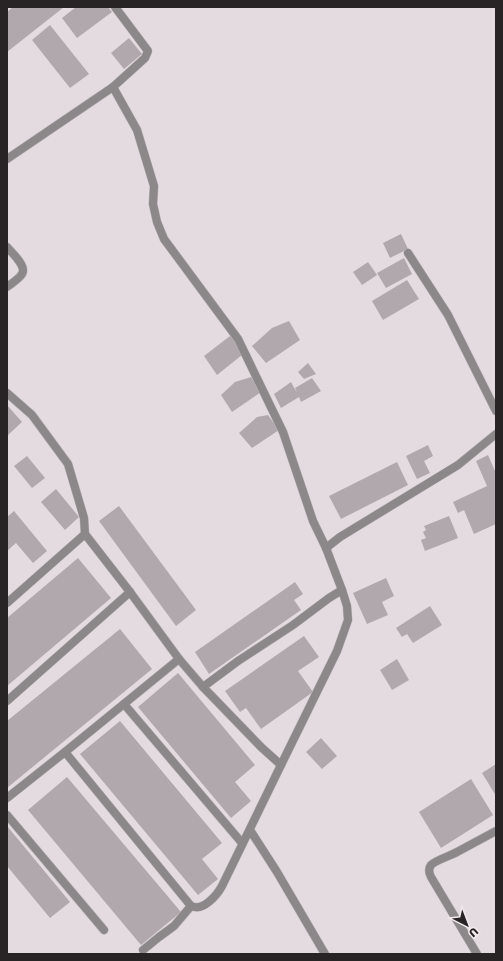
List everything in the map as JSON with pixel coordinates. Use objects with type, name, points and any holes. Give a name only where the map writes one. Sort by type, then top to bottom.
[{"type":"street","points":[[7,159],[113,87],[145,58],[148,51],[115,7]]},
{"type":"street","points":[[65,752],[191,906],[198,908],[204,905],[218,892],[239,852],[242,843],[250,830],[337,651],[348,620],[347,606],[342,590],[314,521],[283,432],[238,339],[164,239],[157,222],[153,204],[154,186],[137,130],[113,87]]},
{"type":"street","points":[[7,247],[22,265],[24,270],[22,275],[7,287]]},
{"type":"street","points":[[408,253],[448,315],[496,411]]},
{"type":"street","points":[[7,393],[32,415],[68,464],[84,518],[85,534],[179,659],[203,687],[261,747],[281,765]]},
{"type":"street","points":[[326,548],[340,537],[458,465],[496,434]]},
{"type":"street","points":[[7,603],[85,534]]},
{"type":"street","points":[[203,687],[238,661],[293,625],[342,590]]},
{"type":"street","points":[[7,701],[130,592]]},
{"type":"street","points":[[7,798],[179,659]]},
{"type":"street","points":[[124,704],[242,843]]},
{"type":"street","points":[[7,815],[104,930]]},
{"type":"street","points":[[250,830],[277,872],[325,954]]},
{"type":"street","points":[[477,954],[429,874],[429,870],[430,866],[438,861],[496,831]]},
{"type":"street","points":[[143,950],[174,926],[191,906]]},
{"type":"building","points":[[13,7],[64,7],[7,52],[7,12]]},
{"type":"building","points":[[76,7],[108,7],[112,12],[77,38],[62,18]]},
{"type":"building","points":[[50,25],[89,74],[70,88],[32,40]]},
{"type":"building","points":[[129,38],[142,54],[124,69],[111,53]]},
{"type":"building","points":[[401,234],[408,249],[390,258],[383,243]]},
{"type":"building","points":[[404,258],[412,274],[386,288],[377,273]]},
{"type":"building","points":[[368,262],[377,275],[362,285],[353,272]]},
{"type":"building","points":[[407,280],[419,299],[383,320],[372,301]]},
{"type":"building","points":[[289,321],[300,340],[266,363],[252,346],[272,328]]},
{"type":"building","points":[[230,336],[237,343],[242,355],[217,375],[204,356]]},
{"type":"building","points":[[308,363],[316,374],[304,379],[298,372]]},
{"type":"building","points":[[251,377],[261,392],[232,412],[221,395],[235,382]]},
{"type":"building","points":[[312,378],[321,391],[301,402],[299,397],[281,408],[274,394],[291,382],[297,393],[295,388]]},
{"type":"building","points":[[7,405],[22,422],[8,435],[7,434]]},
{"type":"building","points":[[268,415],[279,430],[252,448],[239,433],[257,417]]},
{"type":"building","points":[[428,445],[433,456],[424,461],[430,473],[417,479],[406,456]]},
{"type":"building","points":[[488,455],[495,471],[496,470],[496,524],[474,534],[464,510],[458,513],[453,502],[487,486],[476,461]]},
{"type":"building","points":[[27,456],[45,478],[32,488],[14,466]]},
{"type":"building","points":[[397,462],[408,485],[341,519],[329,496]]},
{"type":"building","points":[[56,489],[79,517],[65,530],[41,502]]},
{"type":"building","points":[[119,506],[196,610],[176,626],[99,521]]},
{"type":"building","points":[[14,511],[47,551],[33,563],[16,543],[7,551],[7,517]]},
{"type":"building","points":[[449,516],[458,538],[425,551],[421,540],[426,538],[423,532],[426,530],[424,526]]},
{"type":"building","points":[[78,558],[111,598],[7,686],[7,618]]},
{"type":"building","points":[[386,578],[394,596],[382,602],[388,615],[367,624],[353,593]]},
{"type":"building","points":[[295,582],[303,594],[294,600],[301,610],[209,674],[195,652]]},
{"type":"building","points":[[430,606],[442,625],[413,643],[407,634],[402,637],[396,628]]},
{"type":"building","points":[[120,629],[152,669],[7,788],[7,721]]},
{"type":"building","points":[[304,636],[319,657],[298,671],[313,692],[261,729],[246,708],[240,712],[225,691]]},
{"type":"building","points":[[397,659],[409,680],[392,690],[380,670]]},
{"type":"building","points":[[178,673],[255,765],[235,782],[251,801],[231,818],[138,707]]},
{"type":"building","points":[[120,721],[222,843],[202,859],[218,879],[198,895],[80,754]]},
{"type":"building","points":[[321,738],[337,756],[322,769],[306,752]]},
{"type":"building","points":[[496,764],[496,796],[482,773]]},
{"type":"building","points":[[67,777],[181,912],[141,945],[28,810]]},
{"type":"building","points":[[471,779],[493,815],[441,848],[419,812]]},
{"type":"building","points":[[7,826],[70,902],[50,918],[7,866]]}]
